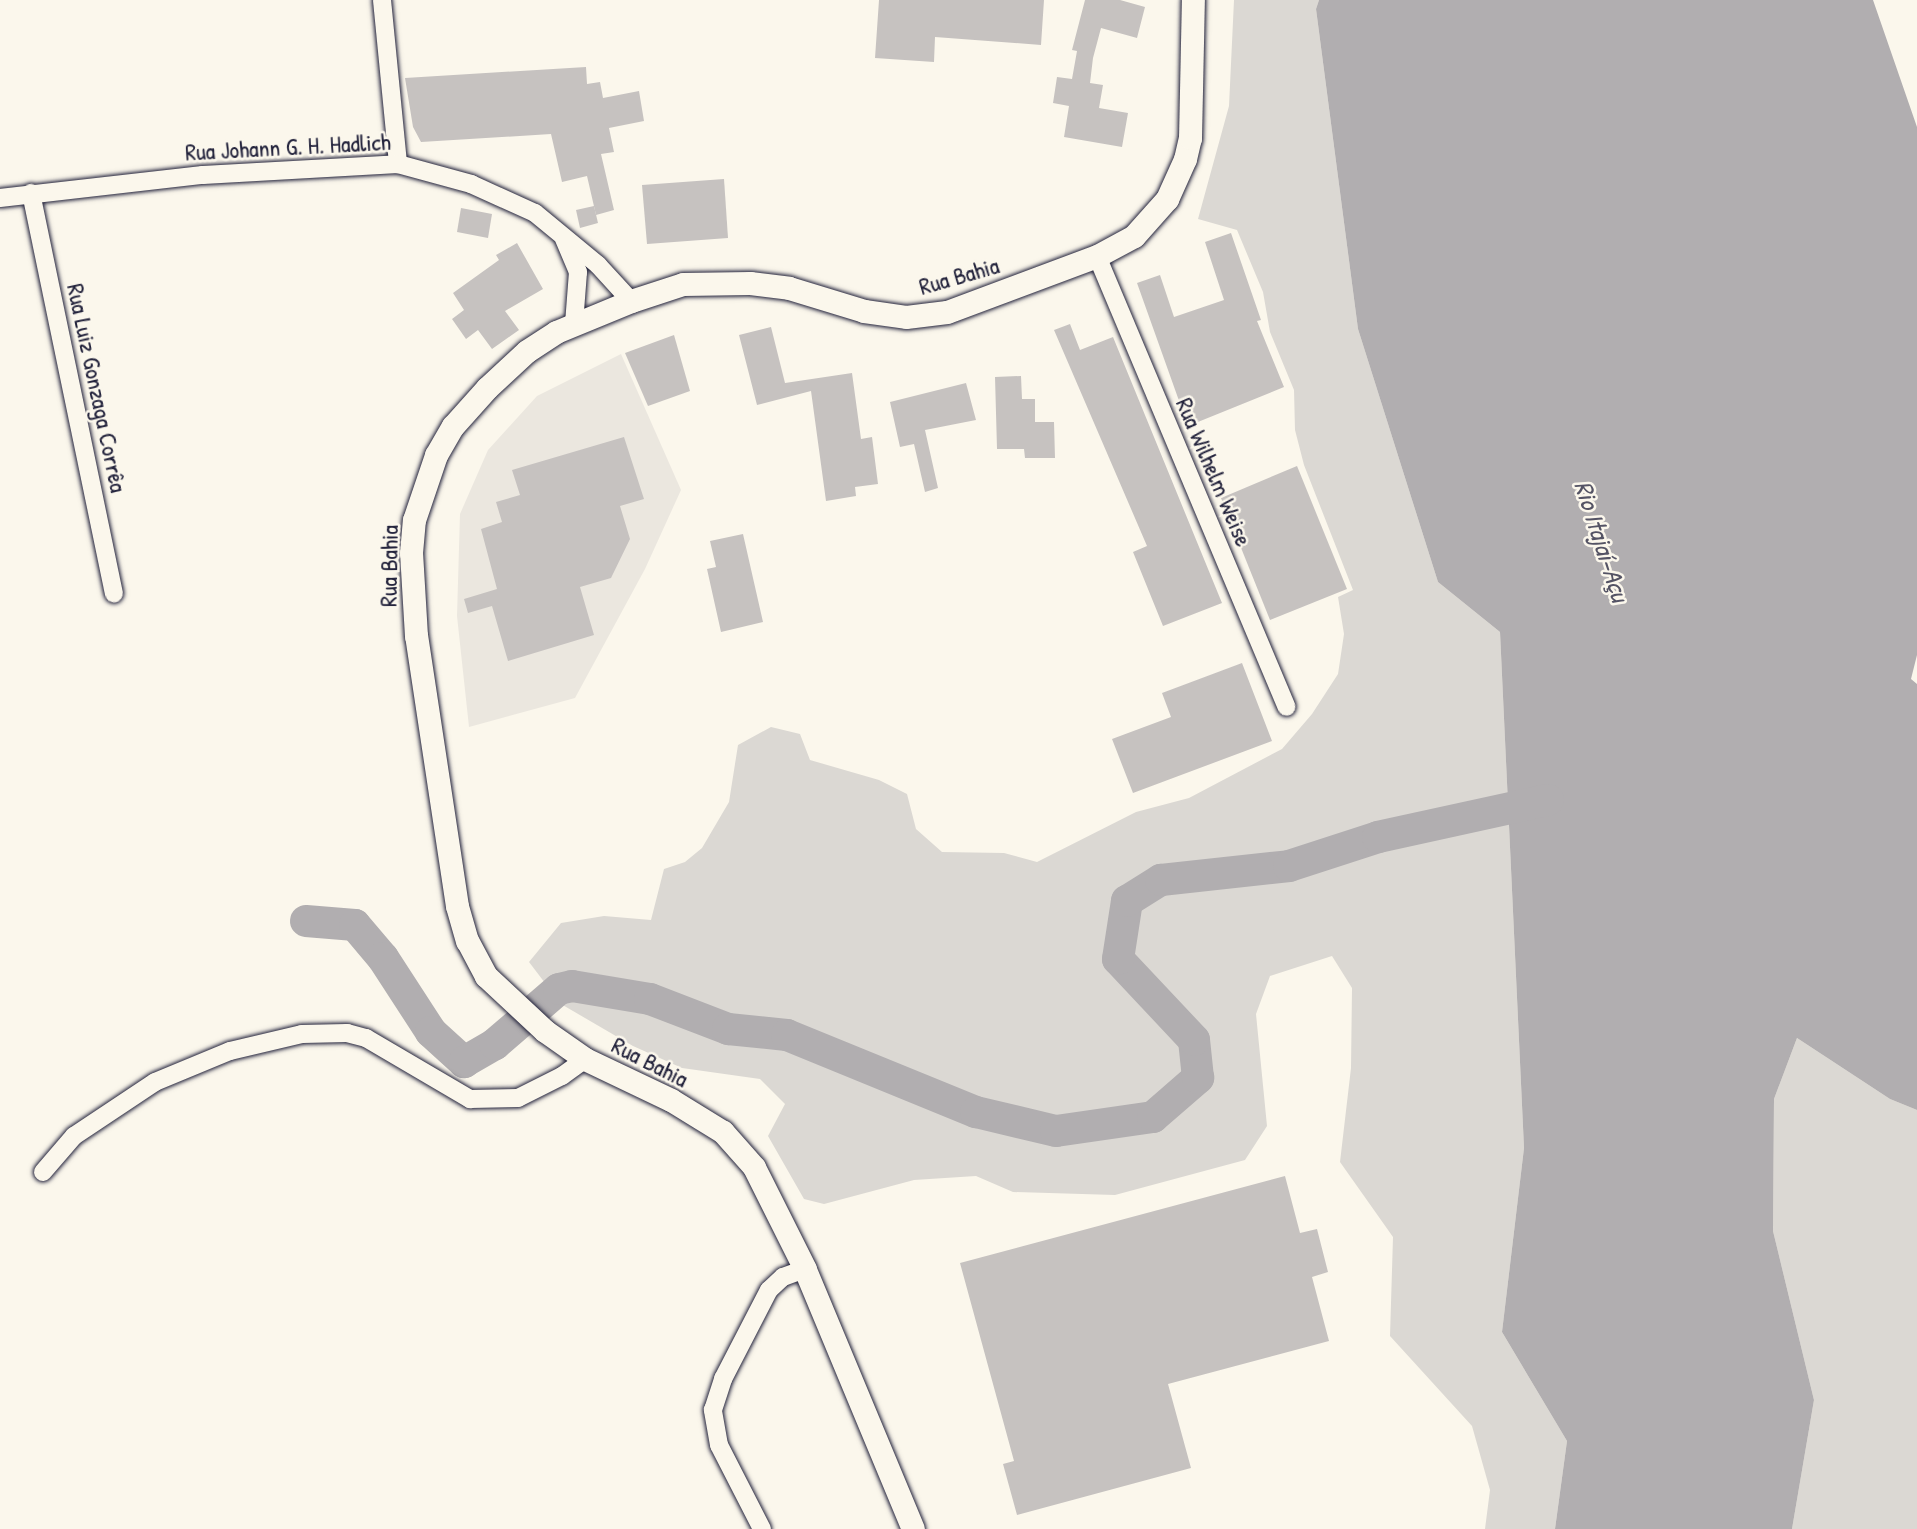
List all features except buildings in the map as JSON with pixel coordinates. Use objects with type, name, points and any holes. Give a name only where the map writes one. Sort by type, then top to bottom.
[{"type":"main road","name":"Rua Bahia","points":[[913,1529],[805,1269],[754,1167],[723,1132],[671,1100],[585,1059],[545,1031],[486,976],[467,941],[457,906],[416,636],[411,552],[422,489],[453,426],[527,351],[574,324],[631,301],[683,284],[750,283],[906,317],[947,312],[1097,256],[1134,236],[1167,199],[1185,159],[1190,138],[1193,0]]},
{"type":"street","points":[[382,0],[398,164]]},
{"type":"street","name":"Rua Johann G. H. Hadlich","points":[[0,198],[299,167],[398,164],[471,184],[534,213],[598,265],[631,301]]},
{"type":"street","name":"Rua Luiz Gonzaga Corrêa","points":[[31,193],[114,594]]},
{"type":"street","name":"Rua Johann G. H. Hadlich","points":[[563,236],[578,272],[574,324]]},
{"type":"street","name":"Rua Wilhelm Weise","points":[[1097,256],[1287,707]]},
{"type":"street","points":[[578,272],[598,265]]},
{"type":"street","points":[[43,1172],[74,1136],[155,1082],[230,1051],[302,1034],[347,1033],[366,1038],[470,1099],[518,1098],[562,1076],[585,1059]]},
{"type":"street","points":[[762,1529],[719,1445],[713,1410],[723,1379],[769,1290],[783,1277],[805,1269]]},
{"type":"shaded area","points":[[1234,0],[1319,0],[1316,9],[1358,329],[1438,582],[1500,632],[1524,1148],[1502,1332],[1567,1441],[1555,1529],[1485,1529],[1490,1490],[1472,1426],[1390,1336],[1393,1237],[1340,1162],[1351,1068],[1352,988],[1332,956],[1270,976],[1256,1014],[1267,1126],[1245,1160],[1115,1195],[1013,1192],[976,1176],[914,1180],[824,1204],[804,1199],[768,1136],[785,1104],[760,1079],[682,1068],[633,1046],[561,1004],[529,962],[561,923],[604,916],[651,920],[664,869],[685,862],[702,848],[729,802],[738,745],[771,727],[800,734],[810,760],[879,780],[907,794],[916,829],[942,852],[1004,853],[1037,862],[1136,812],[1189,798],[1282,749],[1312,714],[1338,674],[1344,634],[1338,597],[1353,590],[1304,465],[1295,430],[1294,390],[1270,332],[1263,292],[1237,230],[1198,219],[1229,106]]},
{"type":"shaded area","points":[[621,354],[681,490],[645,569],[575,698],[469,727],[457,616],[460,514],[488,450],[537,396]]},
{"type":"shaded area","points":[[1797,1038],[1890,1099],[1917,1110],[1917,1529],[1792,1529],[1814,1400],[1773,1231],[1774,1099]]},
{"type":"water","name":"Rio Itajaí-Açu","points":[[1319,0],[1873,0],[1917,127],[1917,655],[1911,679],[1917,684],[1917,1110],[1890,1099],[1797,1038],[1774,1099],[1773,1231],[1814,1400],[1792,1529],[1555,1529],[1567,1441],[1502,1332],[1524,1148],[1500,632],[1438,582],[1358,329],[1316,9]]},
{"type":"waterway","points":[[306,921],[355,925],[383,958],[431,1032],[464,1062],[495,1044],[559,989],[572,986],[650,999],[728,1029],[787,1035],[976,1112],[1056,1131],[1153,1117],[1198,1078],[1194,1040],[1118,959],[1127,901],[1161,880],[1289,866],[1378,837],[1548,800]]}]
